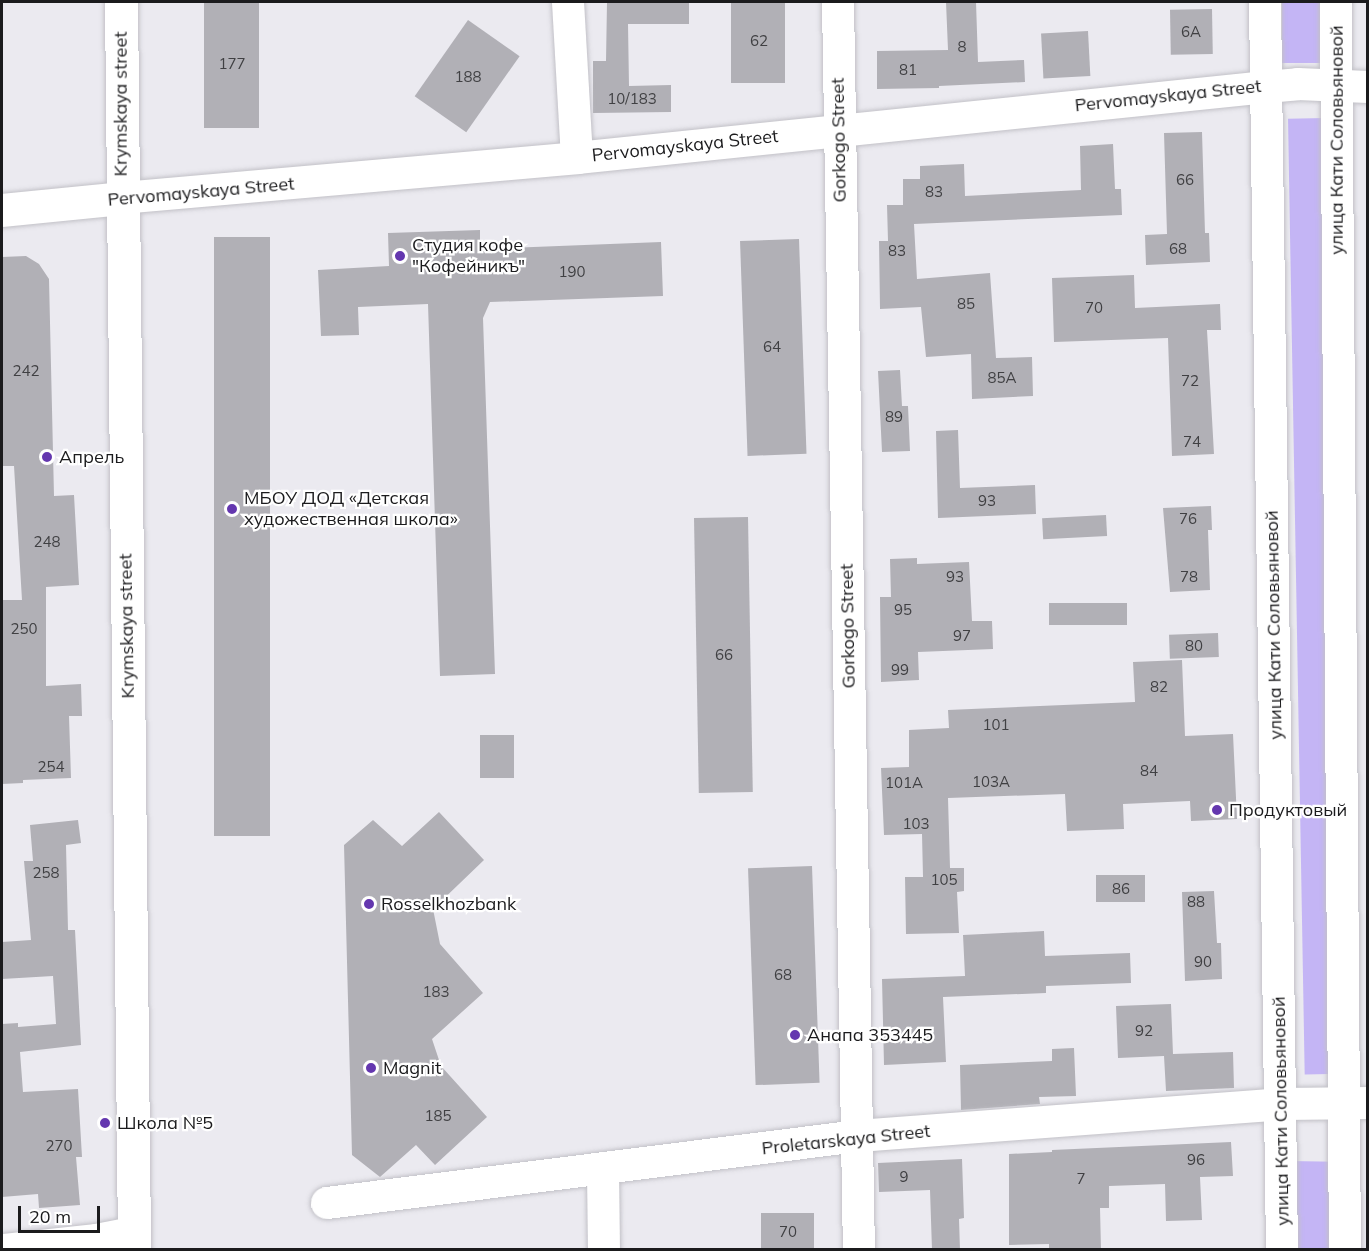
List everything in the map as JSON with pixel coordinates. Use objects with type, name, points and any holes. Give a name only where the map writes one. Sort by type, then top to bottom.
[{"type":"street","name":"Krymskaya street","points":[[121,2],[134,1241]]},
{"type":"street","points":[[568,2],[577,158]]},
{"type":"street","name":"Gorkogo Street","points":[[838,2],[859,1250]]},
{"type":"street","name":"улица Кати Соловьяновой","points":[[1265,2],[1282,1250]]},
{"type":"street","name":"улица Кати Соловьяновой","points":[[1336,2],[1353,87],[1355,1103],[1345,1250]]},
{"type":"street","name":"Pervomayskaya Street","points":[[2,210],[577,158],[839,129],[1298,84],[1353,87]]},
{"type":"street","name":"Proletarskaya Street","points":[[327,1203],[603,1170],[858,1136],[1281,1104],[1355,1103]]},
{"type":"street","points":[[603,1170],[604,1250]]},
{"type":"street","points":[[4,1250],[96,1240],[134,1241]]},
{"type":"shaded area","points":[[1282,2],[1321,2],[1321,63],[1282,63]]},
{"type":"shaded area","points":[[1325,118],[1342,1074],[1305,1075],[1288,119]]},
{"type":"shaded area","points":[[1288,1161],[1336,1162],[1334,1250],[1286,1249]]},
{"type":"building","points":[[204,2],[259,2],[259,128],[204,128]]},
{"type":"building","points":[[607,2],[689,2],[689,24],[628,24],[629,86],[671,85],[671,112],[593,113],[593,61],[606,61]]},
{"type":"building","points":[[731,2],[785,2],[785,83],[731,83]]},
{"type":"building","points":[[946,2],[976,2],[978,62],[1024,60],[1025,82],[939,86],[939,88],[877,89],[877,51],[948,50]]},
{"type":"building","points":[[1212,9],[1213,54],[1171,55],[1170,10]]},
{"type":"building","points":[[468,20],[520,56],[466,132],[415,96]]},
{"type":"building","points":[[1088,31],[1090,76],[1043,78],[1041,33]]},
{"type":"building","points":[[1202,132],[1205,233],[1209,233],[1210,262],[1146,265],[1145,235],[1167,234],[1164,133]]},
{"type":"building","points":[[1113,144],[1115,189],[1121,189],[1122,215],[914,224],[917,279],[990,273],[996,358],[1032,357],[1033,396],[972,399],[971,354],[926,357],[921,307],[880,309],[879,241],[888,241],[887,205],[903,205],[903,179],[920,179],[920,166],[964,164],[965,196],[1081,190],[1080,146]]},
{"type":"building","points":[[480,230],[480,249],[661,242],[663,296],[490,302],[483,318],[495,674],[440,676],[428,304],[358,307],[359,335],[321,336],[318,270],[389,266],[388,233]]},
{"type":"building","points":[[214,237],[270,237],[270,836],[214,836]]},
{"type":"building","points":[[799,239],[807,454],[748,456],[740,241]]},
{"type":"building","points":[[26,256],[39,264],[49,279],[54,496],[74,495],[79,585],[46,587],[46,686],[81,684],[82,716],[69,716],[71,778],[23,780],[23,783],[2,784],[2,600],[22,600],[14,466],[2,466],[2,257]]},
{"type":"building","points":[[1134,275],[1135,308],[1220,304],[1221,330],[1207,330],[1214,454],[1172,456],[1168,338],[1054,342],[1052,278]]},
{"type":"building","points":[[900,370],[902,406],[908,406],[910,451],[882,452],[878,371]]},
{"type":"building","points":[[958,430],[960,488],[1035,485],[1036,514],[938,518],[936,431]]},
{"type":"building","points":[[1211,506],[1212,530],[1208,530],[1210,590],[1170,592],[1163,508]]},
{"type":"building","points":[[1106,515],[1107,536],[1043,539],[1042,518]]},
{"type":"building","points":[[748,517],[753,792],[699,793],[694,518]]},
{"type":"building","points":[[917,558],[917,564],[969,562],[972,621],[992,621],[993,649],[918,652],[919,680],[881,682],[880,597],[891,597],[890,559]]},
{"type":"building","points":[[1049,603],[1127,603],[1127,625],[1049,625]]},
{"type":"building","points":[[1218,633],[1219,657],[1170,659],[1169,635]]},
{"type":"building","points":[[1182,660],[1185,736],[1233,734],[1237,819],[1191,821],[1190,801],[1123,804],[1124,829],[1067,831],[1065,794],[948,798],[950,868],[964,868],[964,891],[957,892],[959,933],[906,934],[905,877],[923,877],[922,834],[884,835],[881,768],[909,767],[909,730],[949,728],[948,710],[1135,702],[1133,662]]},
{"type":"building","points":[[480,735],[514,735],[514,778],[480,778]]},
{"type":"building","points":[[439,812],[484,860],[433,909],[440,944],[483,993],[432,1039],[441,1066],[487,1117],[435,1165],[416,1145],[380,1177],[352,1155],[344,845],[373,820],[402,846]]},
{"type":"building","points":[[78,820],[81,843],[66,845],[68,930],[75,930],[81,1045],[20,1052],[23,1092],[78,1089],[82,1157],[76,1157],[80,1205],[39,1208],[38,1194],[2,1197],[2,1024],[18,1023],[18,1027],[56,1024],[53,976],[2,979],[2,942],[31,940],[24,861],[33,861],[30,825]]},
{"type":"building","points":[[812,866],[820,1083],[756,1085],[748,868]]},
{"type":"building","points":[[1096,875],[1145,875],[1145,902],[1096,902]]},
{"type":"building","points":[[1214,891],[1217,943],[1221,943],[1222,979],[1185,981],[1182,892]]},
{"type":"building","points":[[1044,931],[1045,956],[1130,953],[1131,983],[1046,986],[1046,993],[943,997],[946,1062],[884,1065],[882,979],[965,976],[963,935]]},
{"type":"building","points":[[1171,1004],[1173,1054],[1233,1052],[1234,1088],[1166,1091],[1164,1056],[1118,1058],[1116,1006]]},
{"type":"building","points":[[1074,1048],[1076,1096],[1039,1097],[1040,1104],[961,1110],[960,1065],[1052,1061],[1052,1049]]},
{"type":"building","points":[[1231,1142],[1233,1176],[1200,1177],[1202,1220],[1166,1221],[1165,1184],[1109,1186],[1109,1208],[1100,1208],[1101,1250],[1049,1250],[1049,1244],[1009,1245],[1009,1154]]},
{"type":"building","points":[[962,1159],[964,1218],[959,1219],[960,1250],[932,1250],[930,1190],[879,1192],[878,1163]]},
{"type":"building","points":[[761,1213],[814,1213],[814,1250],[761,1250]]},
{"type":"place","name":"Студия кофе \"Кофейникъ\"","points":[[400,256]]},
{"type":"place","name":"Апрель","points":[[47,457]]},
{"type":"place","name":"МБОУ ДОД «Детская художественная школа»","points":[[232,509]]},
{"type":"place","name":"Продуктовый","points":[[1217,810]]},
{"type":"place","name":"Rosselkhozbank","points":[[369,904]]},
{"type":"place","name":"Анапа 353445","points":[[795,1035]]},
{"type":"place","name":"Magnit","points":[[371,1068]]},
{"type":"place","name":"Школа №5","points":[[105,1123]]}]
